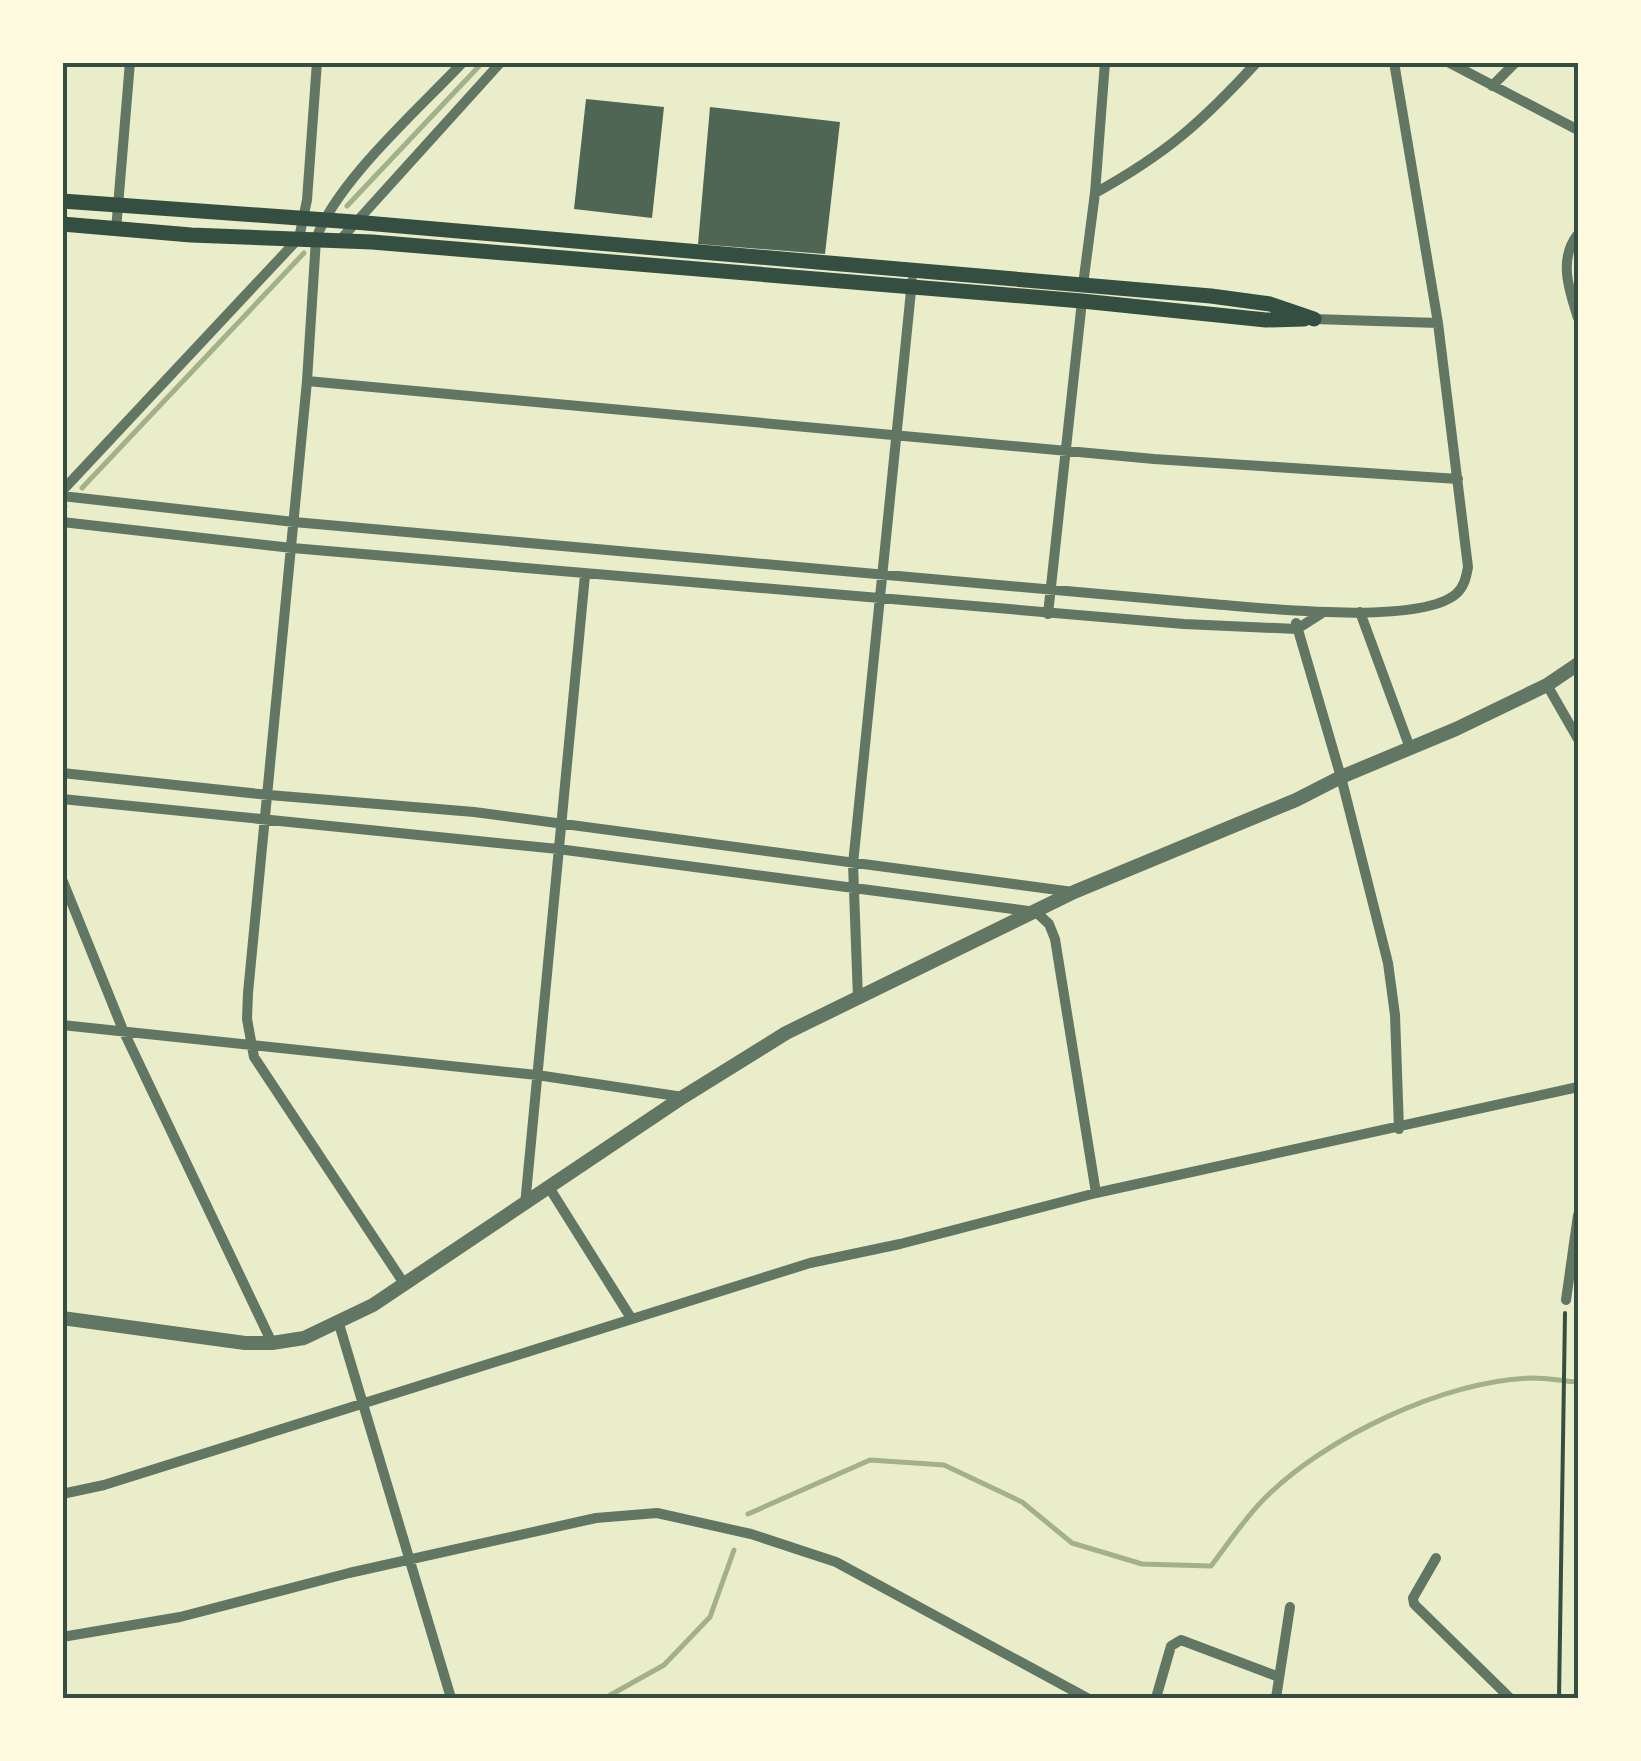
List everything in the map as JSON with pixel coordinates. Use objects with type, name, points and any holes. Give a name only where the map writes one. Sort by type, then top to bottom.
[{"type":"main road","points":[[62,201],[354,222],[912,279]]},
{"type":"main road","points":[[62,224],[912,279],[1083,293],[1266,320],[1314,319]]},
{"type":"street","points":[[116,230],[130,62]]},
{"type":"street","points":[[62,493],[299,238],[304,220],[317,62]]},
{"type":"street","points":[[405,1284],[261,1071],[250,1044],[248,993],[292,548],[316,240],[324,220],[351,182],[462,62]]},
{"type":"street","points":[[340,240],[501,62]]},
{"type":"street","points":[[1048,614],[1095,193],[1105,62]]},
{"type":"street","points":[[1095,193],[1146,166],[1173,146],[1256,62]]},
{"type":"street","points":[[62,493],[294,522],[1322,613],[1415,608],[1446,600],[1462,588],[1468,567],[1438,323],[1394,62]]},
{"type":"street","points":[[1448,62],[1578,130]]},
{"type":"street","points":[[1492,86],[1516,62]]},
{"type":"street","points":[[1578,234],[1571,243],[1566,268],[1578,318]]},
{"type":"street","points":[[858,998],[853,864],[912,279]]},
{"type":"street","points":[[1314,319],[1438,323]]},
{"type":"street","points":[[307,381],[1154,458],[1458,479]]},
{"type":"street","points":[[83,523],[92,498]]},
{"type":"street","points":[[62,522],[292,548],[1048,614],[1297,629],[1322,613]]},
{"type":"street","points":[[524,1206],[584,574]]},
{"type":"street","points":[[1294,610],[1388,963],[1395,1015],[1399,1129]]},
{"type":"street","points":[[1360,612],[1410,748]]},
{"type":"street","points":[[62,1318],[245,1343],[304,1338],[339,1324],[550,1189],[683,1097],[786,1034],[1074,892],[1296,800],[1547,685],[1578,664]]},
{"type":"street","points":[[1547,685],[1578,739]]},
{"type":"street","points":[[62,774],[474,812],[1074,892]]},
{"type":"street","points":[[62,799],[558,850],[1036,912],[1049,924],[1055,939],[1096,1194]]},
{"type":"street","points":[[62,879],[123,1030],[272,1343]]},
{"type":"street","points":[[62,1025],[537,1076],[683,1097]]},
{"type":"street","points":[[62,1494],[104,1485],[364,1405],[810,1262],[1578,1087]]},
{"type":"street","points":[[550,1189],[630,1318]]},
{"type":"street","points":[[1566,1300],[1578,1215]]},
{"type":"street","points":[[339,1324],[451,1698]]},
{"type":"street","points":[[62,1637],[180,1617],[596,1518],[657,1513],[683,1517],[836,1562],[1088,1698]]},
{"type":"street","points":[[1436,1558],[1414,1604],[1510,1698]]},
{"type":"street","points":[[1276,1698],[1290,1607]]},
{"type":"street","points":[[1156,1698],[1171,1646],[1181,1640],[1280,1678]]},
{"type":"path","points":[[1559,1698],[1566,1300]]},
{"type":"building","points":[[586,99],[664,107],[652,218],[574,209]]},
{"type":"building","points":[[710,107],[840,122],[825,254],[698,244]]},
{"type":"waterway","points":[[347,206],[483,62]]},
{"type":"waterway","points":[[82,488],[304,253]]},
{"type":"waterway","points":[[748,1514],[870,1460],[944,1465],[1022,1502],[1072,1543],[1142,1564],[1211,1566],[1243,1523],[1289,1476],[1352,1434],[1388,1416],[1462,1389],[1532,1378],[1578,1382]]},
{"type":"waterway","points":[[605,1698],[664,1665],[710,1617],[734,1550]]}]
